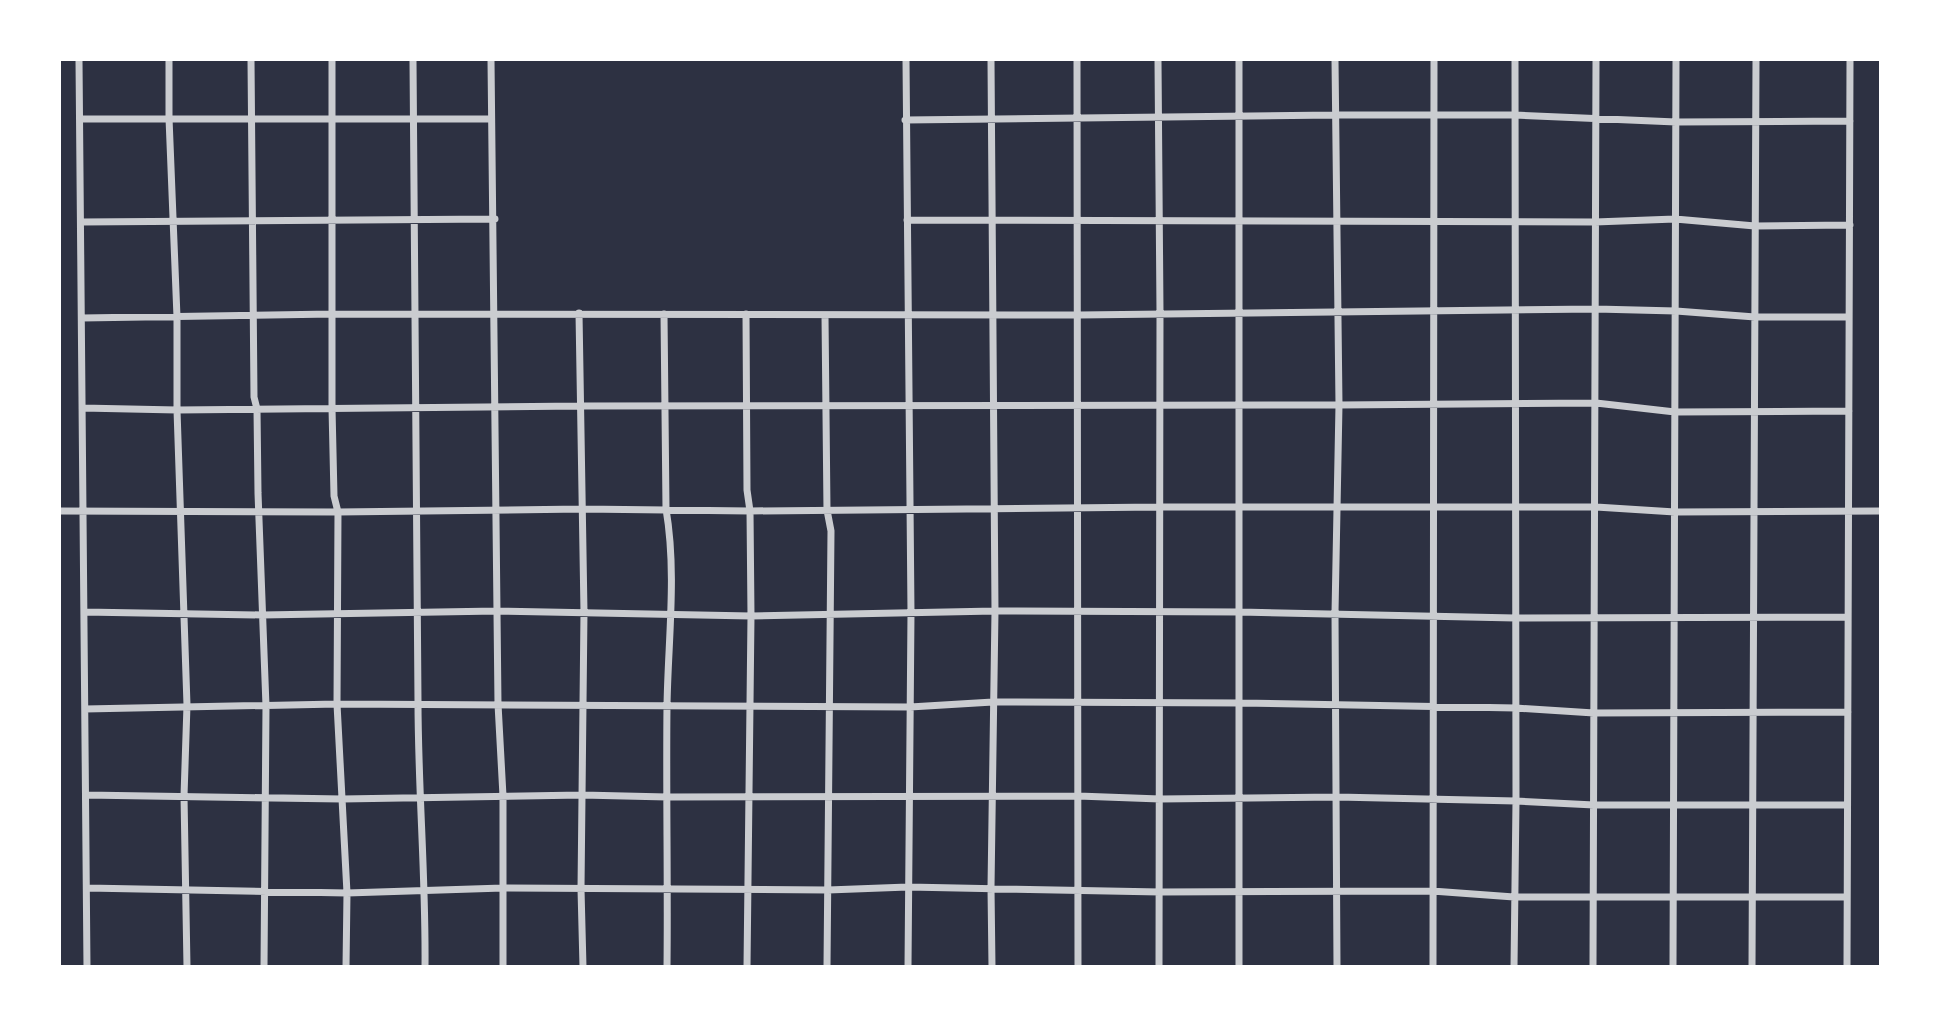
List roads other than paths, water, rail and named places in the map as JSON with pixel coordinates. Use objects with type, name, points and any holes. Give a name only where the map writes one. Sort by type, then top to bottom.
[{"type":"street","points":[[79,60],[87,967]]},
{"type":"street","points":[[169,60],[187,705],[184,796],[187,967]]},
{"type":"street","points":[[251,60],[254,397],[257,409],[266,706],[264,967]]},
{"type":"street","points":[[332,60],[332,408],[334,496],[338,512],[337,704],[347,893],[346,967]]},
{"type":"street","points":[[413,60],[415,510],[418,705],[426,892],[425,967]]},
{"type":"street","points":[[491,60],[495,219],[498,704],[503,796],[503,967]]},
{"type":"street","points":[[906,60],[911,613],[908,967]]},
{"type":"street","points":[[991,60],[995,611],[992,967]]},
{"type":"street","points":[[1077,60],[1079,967]]},
{"type":"street","points":[[1158,60],[1159,967]]},
{"type":"street","points":[[1239,60],[1239,967]]},
{"type":"street","points":[[1335,60],[1339,405],[1335,613],[1338,890],[1336,967]]},
{"type":"street","points":[[1433,967],[1434,60]]},
{"type":"street","points":[[1514,967],[1515,60]]},
{"type":"street","points":[[1593,967],[1596,60]]},
{"type":"street","points":[[1673,967],[1676,60]]},
{"type":"street","points":[[1752,967],[1756,60]]},
{"type":"street","points":[[1847,967],[1850,60]]},
{"type":"street","points":[[905,120],[1515,115],[1676,122],[1850,121]]},
{"type":"street","points":[[80,119],[491,119]]},
{"type":"street","points":[[81,222],[495,219]]},
{"type":"street","points":[[907,220],[1595,222],[1675,219],[1755,226],[1850,225]]},
{"type":"street","points":[[82,318],[579,313],[1079,315],[1241,311],[1596,309],[1755,317],[1849,317]]},
{"type":"street","points":[[579,313],[584,612],[581,889],[583,967]]},
{"type":"street","points":[[664,314],[666,509],[670,531],[667,967]]},
{"type":"street","points":[[746,314],[751,616],[747,967]]},
{"type":"street","points":[[825,316],[827,510],[831,531],[827,967]]},
{"type":"street","points":[[82,408],[177,410],[1595,403],[1675,412],[1849,411]]},
{"type":"street","points":[[60,511],[666,509],[750,512],[1159,507],[1596,507],[1675,512],[1881,511]]},
{"type":"street","points":[[84,612],[262,615],[497,611],[751,616],[995,611],[1335,613],[1515,618],[1848,617]]},
{"type":"street","points":[[85,709],[337,704],[910,708],[993,702],[1336,704],[1516,708],[1594,713],[1848,712]]},
{"type":"street","points":[[86,795],[342,799],[582,795],[1078,796],[1160,799],[1337,797],[1594,805],[1847,805]]},
{"type":"street","points":[[87,888],[347,893],[503,888],[828,890],[908,887],[1160,892],[1432,891],[1514,897],[1847,897]]}]
